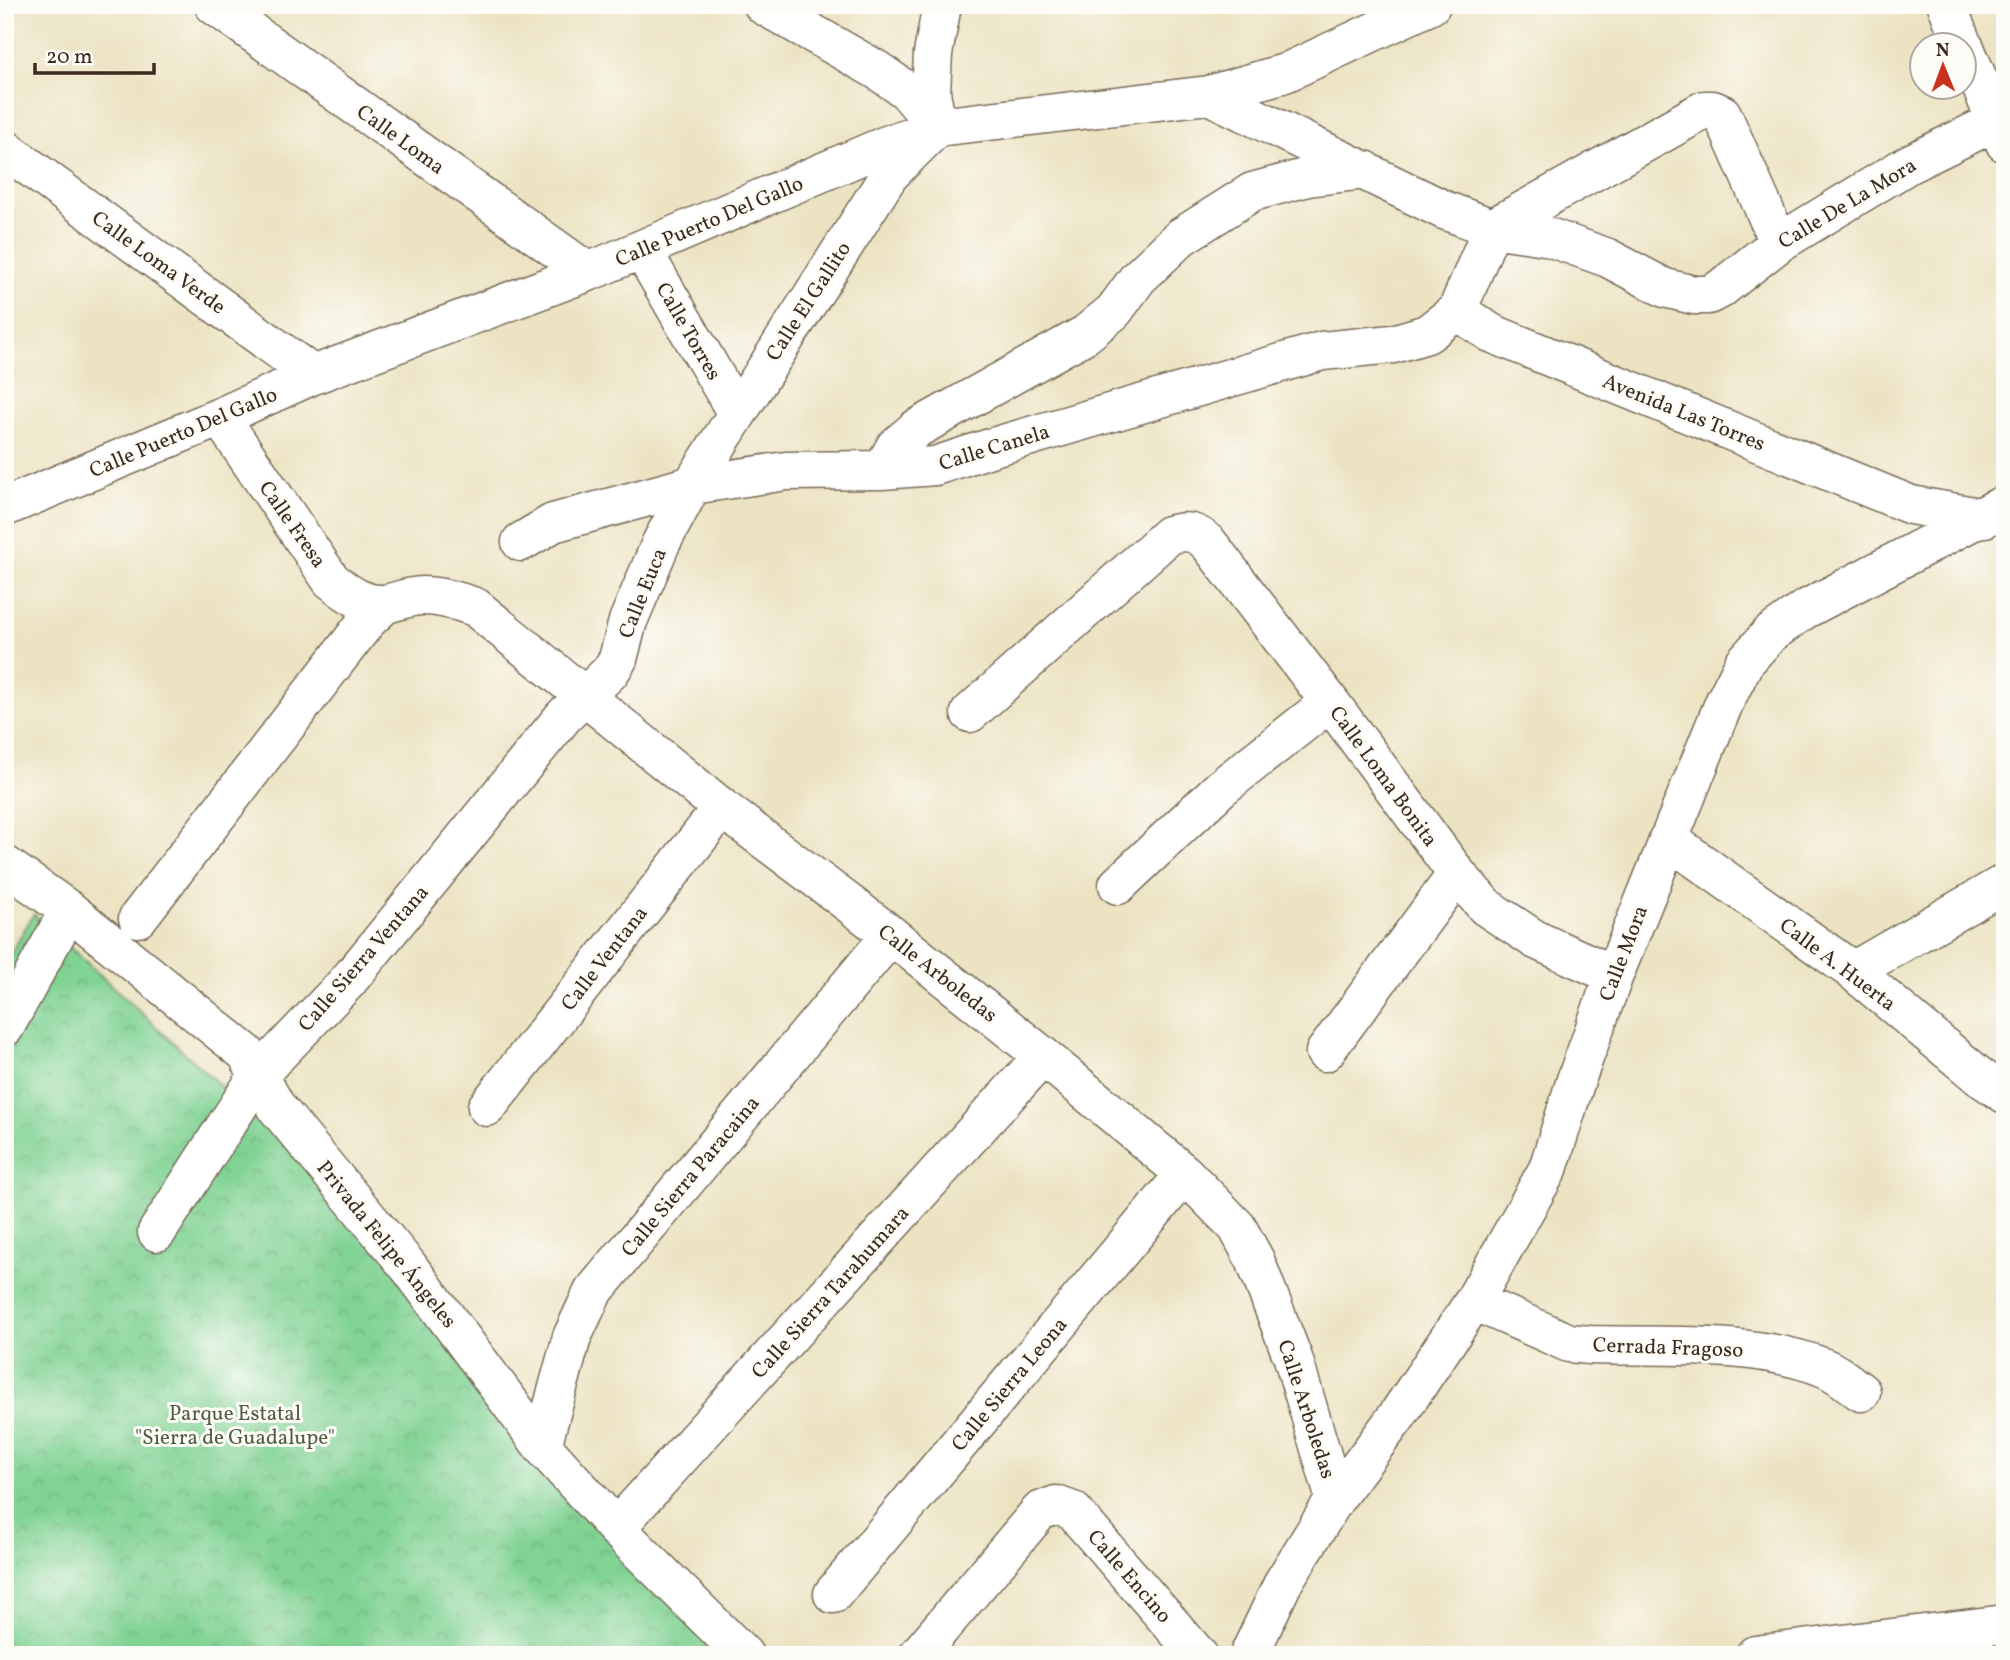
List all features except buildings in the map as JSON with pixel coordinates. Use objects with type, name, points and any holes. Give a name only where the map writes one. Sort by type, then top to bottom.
[{"type":"street","name":"Calle Loma","points":[[214,5],[588,272]]},
{"type":"street","points":[[763,5],[877,70],[907,91],[937,127]]},
{"type":"street","points":[[937,127],[931,92],[933,54],[942,5]]},
{"type":"street","name":"Calle Puerto Del Gallo","points":[[5,508],[313,375],[588,272],[884,146],[937,127],[1209,94],[1285,73],[1431,5]]},
{"type":"street","points":[[1947,5],[1958,32]]},
{"type":"street","points":[[1979,79],[2001,127]]},
{"type":"street","points":[[1209,94],[1444,209],[1492,228]]},
{"type":"street","points":[[1457,310],[1492,228],[1704,110],[1722,114],[1779,243]]},
{"type":"street","name":"Calle El Gallito","points":[[692,485],[889,175],[937,127]]},
{"type":"street","name":"Calle De La Mora","points":[[1492,228],[1546,236],[1608,258],[1665,288],[1694,295],[1708,295],[1719,290],[1779,243],[1909,164],[2001,127]]},
{"type":"street","name":"Calle Loma Verde","points":[[5,149],[313,375]]},
{"type":"street","points":[[882,470],[895,447],[916,429],[1086,334],[1114,311],[1138,278],[1181,237],[1252,192],[1308,177],[1365,170]]},
{"type":"street","name":"Calle Torres","points":[[642,250],[736,412]]},
{"type":"street","name":"Calle Canela","points":[[522,542],[553,523],[692,485],[786,471],[935,467],[1005,443],[1322,351],[1393,344],[1427,334],[1457,310]]},
{"type":"street","name":"Avenida Las Torres","points":[[1457,310],[1491,333],[1911,505],[1995,514]]},
{"type":"street","name":"Calle Fresa","points":[[219,417],[331,580],[351,596],[385,604]]},
{"type":"street","name":"Calle Euca","points":[[585,695],[610,672],[618,659],[628,621],[661,543],[692,485]]},
{"type":"street","name":"Calle Mora","points":[[1249,1655],[1284,1581],[1335,1499],[1397,1416],[1474,1300],[1548,1169],[1576,1080],[1614,975],[1724,704],[1744,663],[1770,635],[1804,610],[1995,514]]},
{"type":"street","name":"Calle Loma Bonita","points":[[970,713],[1169,535],[1193,532],[1209,544],[1457,874],[1486,907],[1536,940],[1614,975]]},
{"type":"street","name":"Calle Arboledas","points":[[385,604],[420,596],[453,600],[475,607],[722,808],[891,935],[1043,1056],[1185,1174],[1237,1227],[1255,1260],[1293,1358],[1335,1499]]},
{"type":"street","points":[[138,918],[367,621],[385,604]]},
{"type":"street","name":"Calle Sierra Ventana","points":[[157,1232],[259,1074],[348,981],[555,727],[585,695]]},
{"type":"street","points":[[1118,885],[1220,788],[1330,702]]},
{"type":"street","name":"Calle Ventana","points":[[487,1107],[722,808]]},
{"type":"street","name":"Calle A. Huerta","points":[[1668,839],[1853,971],[1980,1077],[2005,1094]]},
{"type":"street","name":"Privada Felipe Ángeles","points":[[5,865],[69,910],[246,1053],[277,1108],[408,1266],[542,1446],[616,1528],[744,1655]]},
{"type":"street","points":[[1325,1052],[1457,874]]},
{"type":"street","points":[[1853,971],[2005,883]]},
{"type":"street","points":[[5,1027],[69,910]]},
{"type":"street","name":"Calle Sierra Paracaina","points":[[542,1446],[572,1337],[593,1292],[891,935]]},
{"type":"street","name":"Calle Sierra Tarahumara","points":[[616,1528],[1043,1056]]},
{"type":"street","name":"Calle Sierra Leona","points":[[833,1594],[1185,1174]]},
{"type":"street","name":"Cerrada Fragoso","points":[[1474,1300],[1569,1343],[1746,1349],[1785,1355],[1828,1369],[1861,1392]]},
{"type":"street","name":"Calle Encino","points":[[918,1655],[1040,1510],[1056,1505],[1073,1511],[1198,1655]]},
{"type":"street","points":[[1755,1655],[2005,1624]]},
{"type":"green space","name":"Parque Estatal \"Sierra de Guadalupe\"","points":[[34,914],[356,1211],[613,1513],[758,1655],[5,1655],[5,962]]}]
